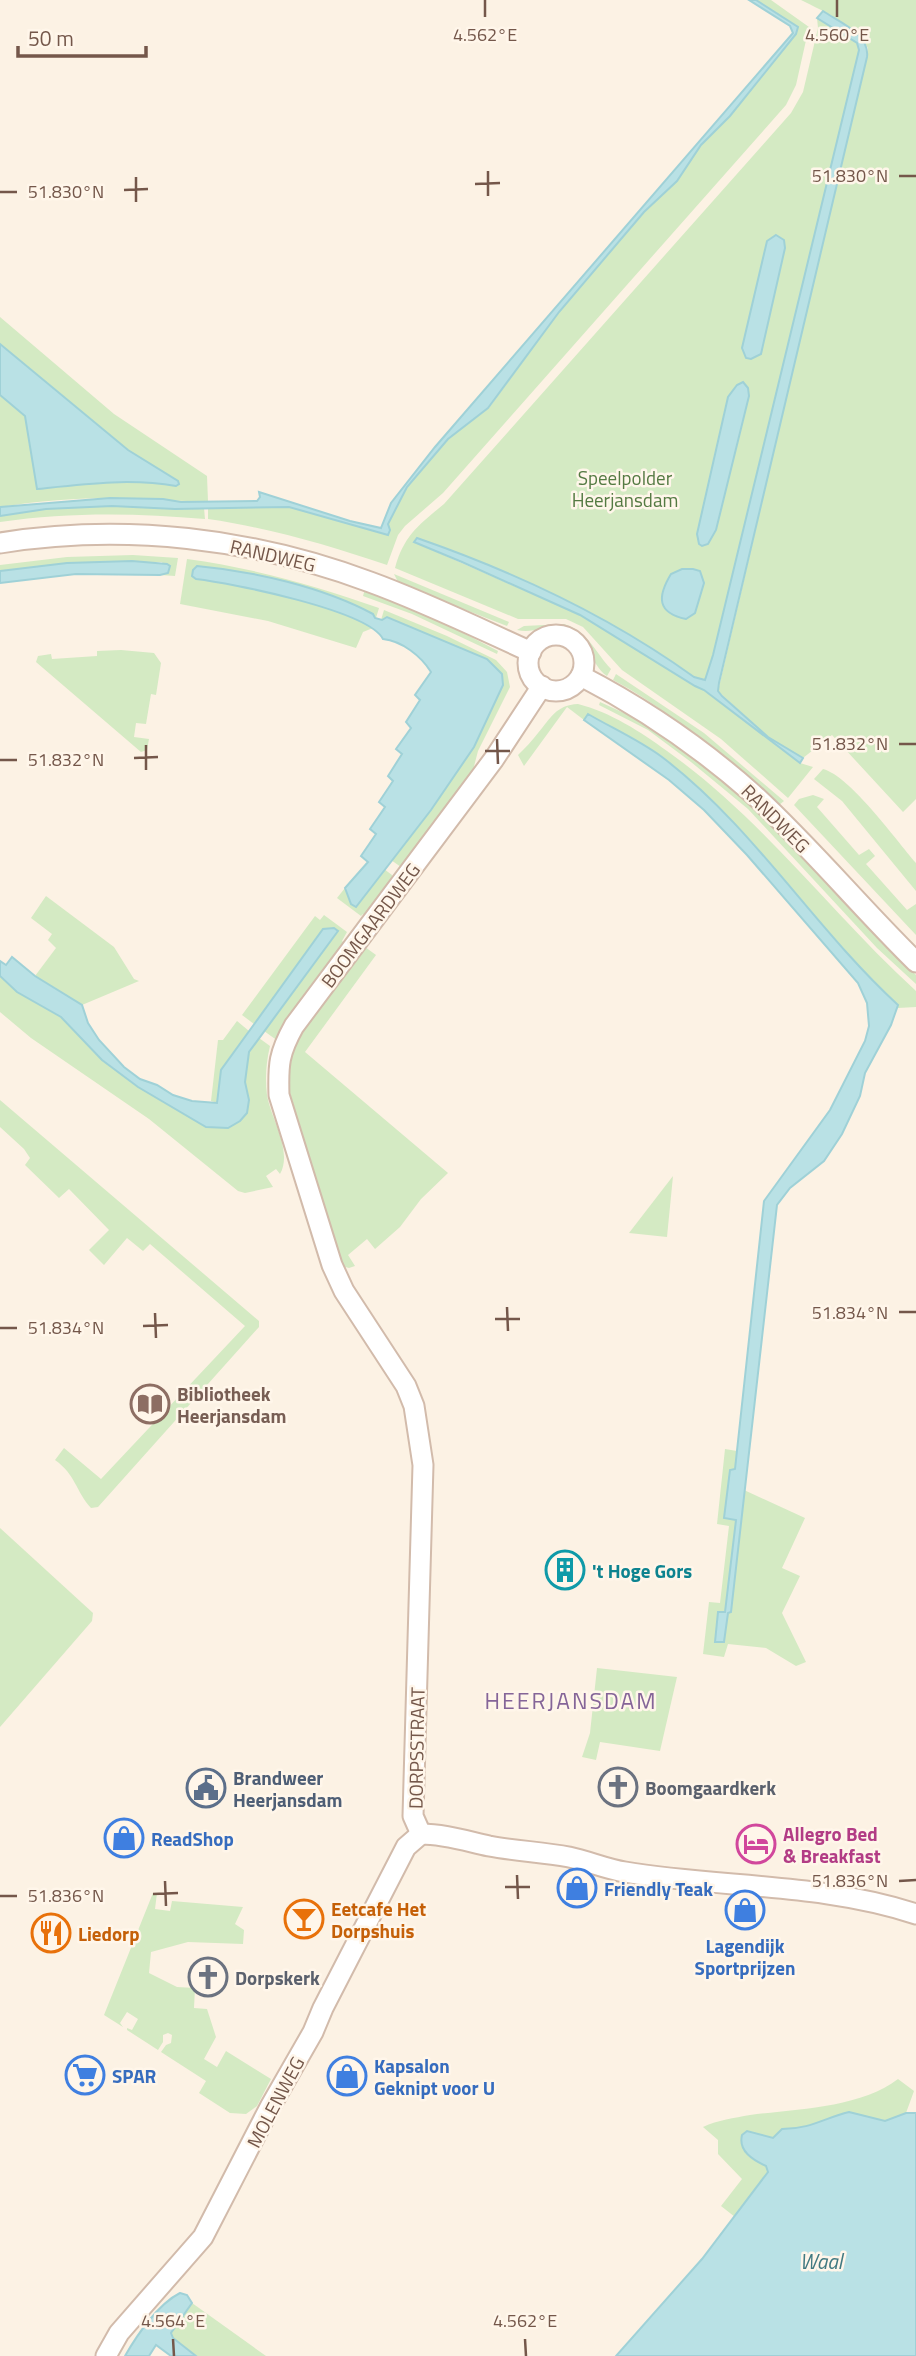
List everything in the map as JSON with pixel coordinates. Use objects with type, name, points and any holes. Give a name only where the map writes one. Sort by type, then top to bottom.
[{"type":"main road","name":"RANDWEG","points":[[0,543],[46,536],[110,534],[188,538],[248,547],[289,556],[371,582],[531,652]]},
{"type":"main road","points":[[550,636],[569,638],[582,652],[584,664],[581,676],[573,685],[563,690],[542,686],[534,680],[530,671],[531,652],[538,642],[550,636]]},
{"type":"main road","name":"RANDWEG","points":[[581,676],[668,727],[717,764],[777,818],[916,962]]},
{"type":"main road","name":"BOOMGAARDWEG","points":[[307,1186],[279,1095],[278,1068],[282,1048],[294,1026],[494,759],[542,686]]},
{"type":"main road","name":"DORPSSTRAAT","points":[[307,1186],[332,1265],[344,1291],[406,1386],[414,1406],[423,1465],[413,1816],[421,1834],[436,1834],[491,1846],[568,1857],[622,1872],[683,1881],[848,1895],[916,1914]]},
{"type":"main road","name":"MOLENWEG","points":[[106,2356],[119,2333],[203,2237],[270,2107],[313,2032],[406,1847],[421,1834]]},
{"type":"green space","points":[[756,0],[771,0],[809,27],[796,85],[786,105],[443,493],[405,526],[398,535],[387,565],[299,538],[208,519],[208,507],[289,507],[388,535],[388,524],[407,487],[448,439],[489,408],[559,312],[644,212],[677,181],[701,145],[730,116],[796,34],[798,27]]},
{"type":"green space","points":[[801,0],[916,0],[916,799],[903,812],[832,735],[803,758],[768,737],[718,691],[868,48],[847,26]]},
{"type":"green space","name":"Speelpolder Heerjansdam","points":[[817,18],[857,43],[859,50],[705,680],[694,677],[596,616],[526,581],[417,539],[414,542],[580,615],[704,690],[800,763],[813,767],[788,798],[721,739],[622,670],[583,627],[566,619],[518,619],[395,568],[403,547],[414,532],[444,504],[791,113],[803,92],[818,28]]},
{"type":"green space","points":[[0,317],[114,414],[207,476],[208,501],[101,498],[0,507],[0,395],[25,416],[37,489],[107,483],[179,484],[128,450],[0,344]]},
{"type":"green space","points":[[112,506],[204,508],[205,519],[102,514],[0,522],[0,516],[46,509]]},
{"type":"green space","points":[[133,555],[178,558],[175,576],[160,575],[168,573],[162,562],[67,563],[0,571],[0,565],[67,557]]},
{"type":"green space","points":[[187,559],[284,579],[379,608],[376,618],[303,587],[196,579],[287,596],[334,610],[373,628],[363,632],[356,648],[268,621],[180,604]]},
{"type":"green space","points":[[394,574],[509,622],[507,626],[399,584]]},
{"type":"green space","points":[[365,589],[421,611],[498,651],[497,654],[412,614],[363,596]]},
{"type":"green space","points":[[384,610],[496,660],[507,672],[510,687],[478,751],[472,774],[401,867],[391,860],[431,810],[487,659],[387,617],[381,620]]},
{"type":"green space","points":[[564,624],[579,632],[590,643],[611,669],[607,676],[596,664],[585,643],[574,632],[560,627],[517,630],[524,626]]},
{"type":"green space","points":[[97,651],[154,653],[161,663],[156,695],[151,694],[146,724],[136,723],[134,737],[149,739],[147,750],[141,752],[36,662],[38,656],[51,654],[52,659],[97,656]]},
{"type":"green space","points":[[616,674],[704,733],[784,801],[779,805],[775,803],[677,721],[613,680]]},
{"type":"green space","points":[[600,702],[648,724],[690,751],[772,822],[916,975],[916,984],[877,948],[748,809],[648,730],[599,705]]},
{"type":"green space","points":[[578,704],[613,717],[647,737],[701,777],[734,806],[916,991],[916,1007],[898,1008],[726,814],[662,757],[644,745],[588,714],[584,720],[567,707],[524,766],[518,755],[551,717],[564,707]]},
{"type":"green space","points":[[823,769],[846,783],[859,796],[916,863],[916,891],[842,801],[814,779]]},
{"type":"green space","points":[[813,795],[824,799],[817,807],[859,855],[869,849],[875,856],[866,864],[907,910],[916,904],[916,935],[794,805],[799,799]]},
{"type":"green space","points":[[384,869],[392,875],[393,882],[367,917],[363,914],[361,916],[337,898],[345,888],[351,904],[356,907]]},
{"type":"green space","points":[[46,896],[114,947],[134,979],[139,981],[82,1005],[35,976],[56,948],[48,940],[52,934],[31,918]]},
{"type":"green space","points":[[324,915],[347,932],[342,941],[347,945],[278,1041],[264,1031],[338,931],[323,929],[254,1024],[242,1015],[315,916],[320,920]]},
{"type":"green space","points":[[365,947],[376,955],[305,1052],[448,1173],[421,1199],[400,1227],[375,1249],[367,1239],[348,1255],[355,1266],[349,1268],[342,1266],[290,1093],[289,1070],[291,1056],[300,1035]]},
{"type":"green space","points":[[0,976],[17,992],[61,1017],[102,1060],[138,1087],[206,1127],[228,1128],[247,1113],[247,1055],[259,1038],[270,1046],[266,1070],[267,1095],[284,1155],[280,1174],[276,1169],[266,1176],[273,1187],[245,1193],[238,1191],[149,1119],[31,1038],[0,1012]]},
{"type":"green space","points":[[237,1021],[249,1031],[221,1070],[218,1103],[211,1101],[218,1040],[223,1040]]},
{"type":"green space","points":[[0,1100],[259,1321],[259,1327],[98,1507],[91,1508],[67,1471],[55,1460],[64,1448],[101,1479],[245,1326],[150,1244],[143,1251],[127,1238],[104,1265],[89,1250],[109,1230],[69,1189],[59,1198],[25,1165],[30,1158],[0,1127]]},
{"type":"green space","points":[[673,1176],[667,1237],[629,1233]]},
{"type":"green space","points":[[725,1449],[737,1451],[735,1470],[730,1470],[724,1517],[736,1519],[724,1642],[728,1613],[731,1612],[744,1490],[805,1518],[782,1568],[800,1576],[782,1613],[806,1662],[796,1666],[766,1648],[728,1644],[724,1657],[703,1654],[709,1602],[720,1603],[729,1526],[717,1524]]},
{"type":"green space","points":[[0,1528],[93,1613],[92,1621],[0,1727]]},
{"type":"green space","points":[[597,1668],[677,1677],[660,1751],[600,1742],[596,1760],[582,1757],[590,1733]]},
{"type":"green space","points":[[153,1893],[157,1893],[155,1909],[170,1911],[172,1901],[243,1907],[235,1924],[244,1930],[243,1944],[188,1942],[151,1952],[149,1973],[177,1987],[195,1988],[194,2008],[207,2009],[216,2037],[204,2059],[217,2067],[226,2051],[271,2079],[257,2106],[246,2114],[230,2113],[199,2093],[206,2081],[161,2052],[171,2043],[172,2035],[163,2035],[163,2042],[158,2050],[127,2030],[132,2030],[138,2019],[127,2012],[120,2023],[123,2027],[104,2015]]},
{"type":"green space","points":[[898,2079],[914,2091],[906,2113],[886,2121],[849,2112],[798,2129],[782,2129],[777,2137],[751,2158],[766,2166],[768,2172],[735,2217],[721,2206],[742,2179],[718,2154],[718,2140],[703,2127],[750,2115],[847,2102],[883,2089]]},
{"type":"green space","points":[[192,2303],[266,2356],[196,2356],[173,2338],[171,2333]]},
{"type":"water","points":[[749,0],[756,0],[798,27],[796,34],[730,116],[701,145],[677,181],[644,212],[559,312],[488,408],[448,439],[407,487],[388,524],[388,535],[289,507],[175,509],[112,506],[46,509],[0,516],[0,507],[110,498],[181,502],[257,501],[259,492],[381,528],[391,503],[435,447],[793,33],[790,26]]},
{"type":"water","points":[[823,11],[859,35],[867,49],[867,57],[718,691],[768,737],[803,758],[800,763],[704,690],[580,615],[414,542],[417,538],[526,581],[596,616],[694,677],[705,680],[859,50],[857,43],[817,18]]},
{"type":"water","points":[[776,235],[784,240],[785,248],[761,354],[751,359],[746,358],[742,348],[767,241]]},
{"type":"water","points":[[0,344],[128,450],[179,484],[107,483],[37,489],[25,416],[0,395]]},
{"type":"water","points":[[743,382],[748,388],[749,396],[716,530],[708,544],[702,546],[697,534],[728,397],[737,385]]},
{"type":"water","points":[[132,561],[170,566],[168,573],[160,575],[76,574],[0,583],[0,571],[67,563]]},
{"type":"water","points":[[197,566],[264,576],[310,588],[353,604],[373,614],[375,618],[382,620],[387,617],[487,659],[502,674],[503,685],[474,747],[431,810],[356,907],[351,904],[345,888],[368,862],[361,856],[376,834],[370,829],[385,807],[379,802],[393,781],[388,776],[402,754],[396,749],[411,728],[406,722],[420,700],[415,695],[431,672],[410,650],[383,639],[372,628],[352,618],[297,600],[196,579],[192,576]]},
{"type":"water","points":[[682,569],[700,571],[704,583],[695,613],[686,619],[669,613],[662,603],[663,590],[671,574]]},
{"type":"water","points":[[588,714],[662,757],[726,814],[839,944],[898,1005],[891,1025],[865,1073],[860,1096],[842,1134],[824,1161],[790,1188],[777,1205],[731,1612],[728,1613],[724,1642],[715,1642],[718,1612],[725,1612],[736,1520],[724,1518],[730,1470],[735,1469],[764,1201],[830,1110],[865,1041],[869,1026],[867,1003],[858,983],[747,855],[704,810],[669,780],[584,720]]},
{"type":"water","points":[[334,928],[338,931],[249,1052],[245,1082],[249,1100],[247,1113],[228,1128],[206,1127],[138,1087],[102,1060],[61,1017],[17,992],[0,976],[0,961],[6,965],[12,957],[35,976],[82,1005],[88,1023],[99,1040],[124,1067],[140,1079],[192,1101],[217,1103],[221,1070],[323,929]]},
{"type":"water","name":"Waal","points":[[849,2112],[885,2121],[906,2113],[916,2113],[916,2356],[616,2356],[702,2259],[768,2172],[766,2166],[744,2150],[742,2135],[747,2131],[773,2138],[782,2129],[809,2125]]},
{"type":"water","points":[[180,2293],[187,2295],[192,2303],[171,2333],[173,2338],[196,2356],[171,2356],[156,2345],[149,2356],[125,2356],[156,2312]]},
{"type":"place","name":"Bibliotheek Heerjansdam","points":[[150,1404]]},
{"type":"place","name":"'t Hoge Gors","points":[[565,1570]]},
{"type":"place","name":"Boomgaardkerk","points":[[618,1787]]},
{"type":"place","name":"Brandweer Heerjansdam","points":[[206,1788]]},
{"type":"place","name":"ReadShop","points":[[124,1838]]},
{"type":"place","name":"Allegro Bed & Breakfast","points":[[756,1844]]},
{"type":"place","name":"Friendly Teak","points":[[577,1888]]},
{"type":"place","name":"Lagendijk Sportprijzen","points":[[745,1910]]},
{"type":"place","name":"Eetcafe Het Dorpshuis","points":[[304,1919]]},
{"type":"place","name":"Liedorp","points":[[51,1933]]},
{"type":"place","name":"Dorpskerk","points":[[208,1977]]},
{"type":"place","name":"SPAR","points":[[85,2075]]},
{"type":"place","name":"Kapsalon Geknipt voor U","points":[[347,2076]]},
{"type":"district","name":"HEERJANSDAM","points":[[571,1700]]}]
